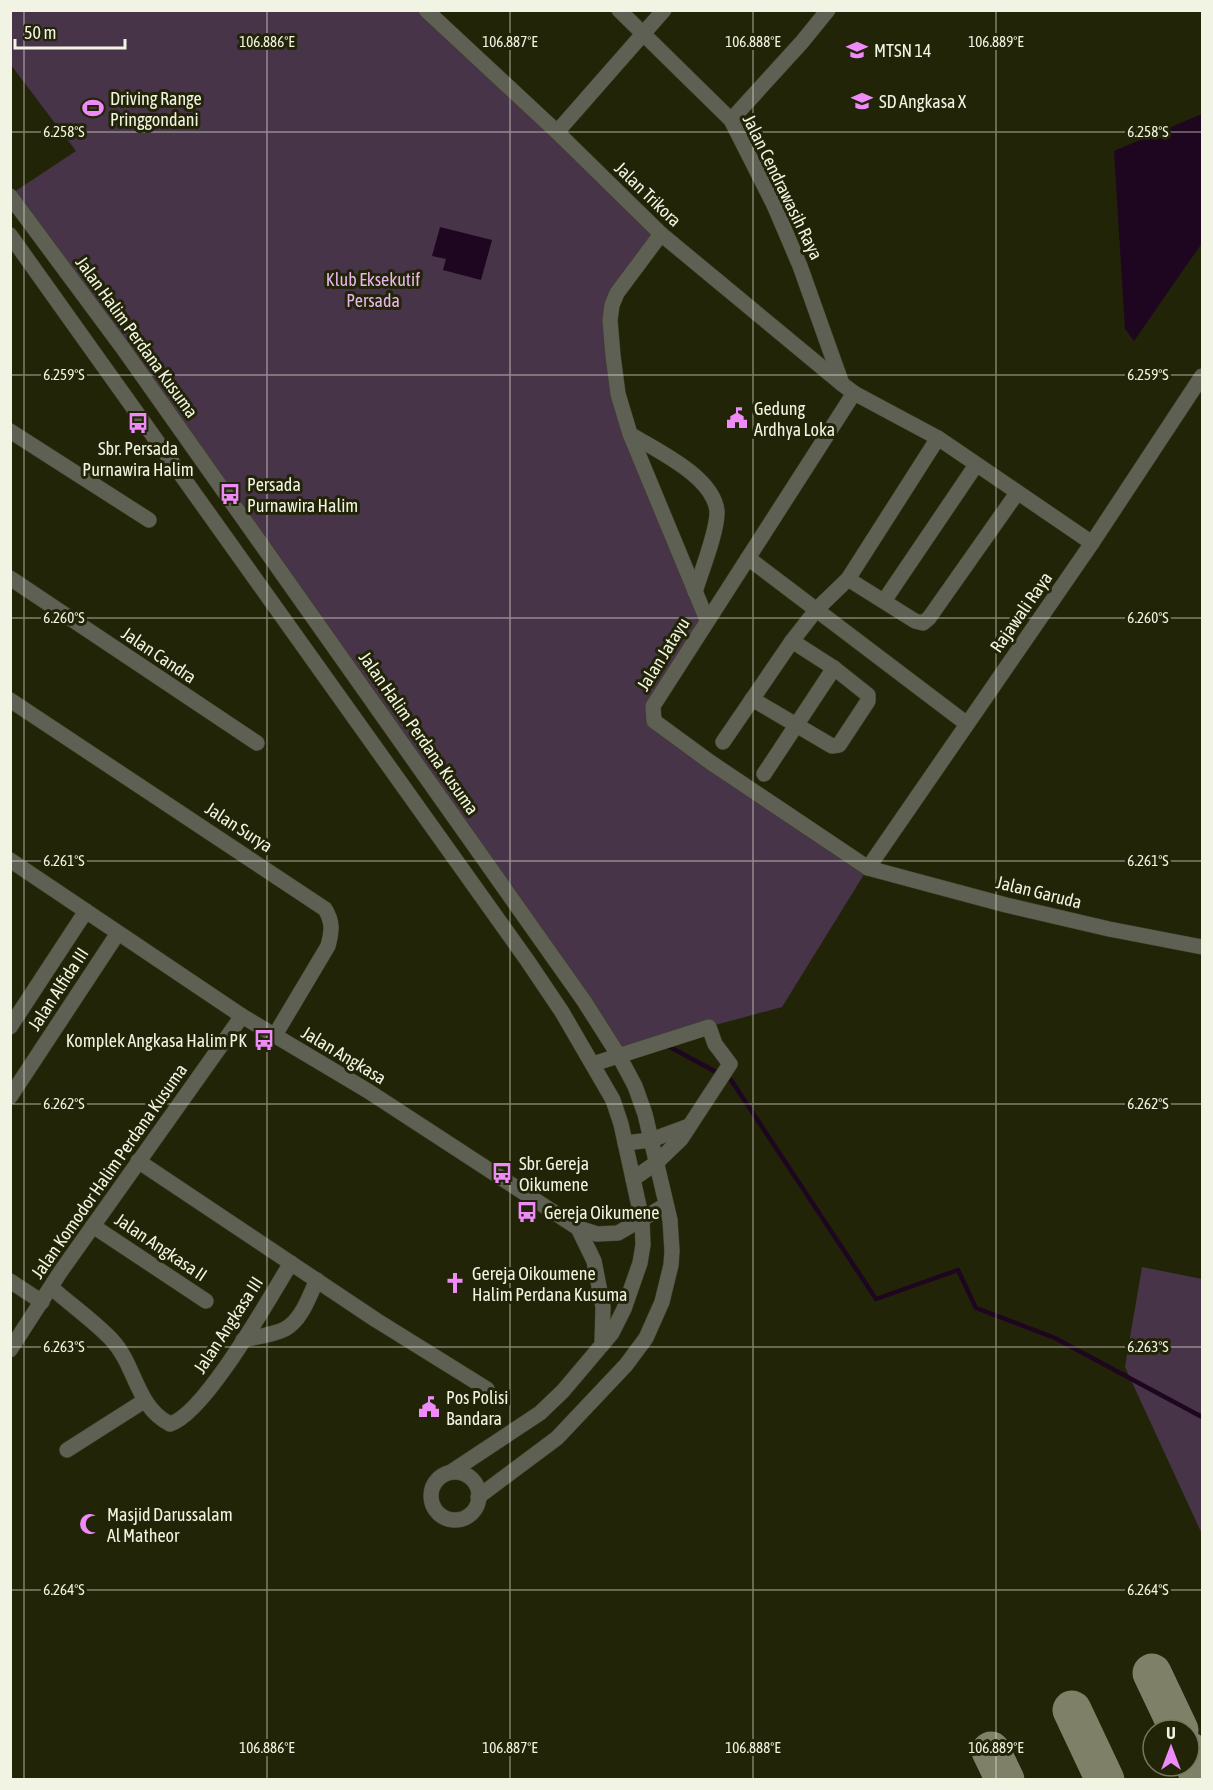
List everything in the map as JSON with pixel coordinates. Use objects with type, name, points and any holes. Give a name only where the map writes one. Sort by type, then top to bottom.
[{"type":"street","name":"Jalan Trikora","points":[[426,10],[557,132],[661,234],[848,388],[938,438],[1092,543]]},
{"type":"street","name":"Jalan Cendrawasih Raya","points":[[618,10],[731,120],[774,205],[848,388]]},
{"type":"street","points":[[557,132],[664,10]]},
{"type":"street","points":[[731,120],[828,10]]},
{"type":"street","name":"Jalan Halim Perdana Kusuma","points":[[10,196],[122,347],[585,1002],[619,1056],[638,1096],[670,1220],[671,1265],[662,1302],[646,1338],[626,1365],[557,1438],[478,1497]]},
{"type":"street","points":[[661,234],[617,293],[612,305],[610,320],[618,394],[630,434],[707,620]]},
{"type":"street","points":[[10,235],[520,950],[562,1012],[613,1100],[642,1220],[643,1245],[636,1278],[612,1333],[563,1391],[540,1413],[437,1480],[432,1490],[432,1502],[438,1512],[454,1520],[470,1514],[476,1507],[478,1497],[471,1478],[458,1472],[451,1472]]},
{"type":"street","name":"Rajawali Raya","points":[[868,868],[1092,543],[1203,376]]},
{"type":"street","name":"Jalan Jatayu","points":[[848,388],[748,558],[653,706],[652,714],[657,724],[868,868]]},
{"type":"street","points":[[10,431],[149,520]]},
{"type":"street","points":[[630,434],[688,471],[708,489],[714,500],[717,513],[714,528],[695,591]]},
{"type":"street","points":[[723,742],[792,641],[817,609],[848,579],[938,438]]},
{"type":"street","points":[[884,602],[976,465]]},
{"type":"street","points":[[848,579],[915,621],[921,623],[926,621],[1017,493]]},
{"type":"street","points":[[748,558],[966,724]]},
{"type":"street","name":"Jalan Candra","points":[[11,578],[257,743]]},
{"type":"street","points":[[752,699],[832,746],[839,745],[868,698],[865,691],[792,641]]},
{"type":"street","points":[[764,774],[834,668]]},
{"type":"street","name":"Jalan Surya","points":[[10,700],[325,909],[331,919],[332,932],[328,946],[275,1035]]},
{"type":"street","name":"Jalan Angkasa","points":[[10,860],[242,1016],[368,1091],[578,1228],[597,1234],[618,1233],[666,1205]]},
{"type":"street","name":"Jalan Garuda","points":[[868,868],[1006,905],[1109,929],[1203,947]]},
{"type":"street","points":[[10,1027],[86,911]]},
{"type":"street","name":"Jalan Alfida III","points":[[10,1097],[118,933]]},
{"type":"street","name":"Jalan Komodor Halim Perdana Kusuma","points":[[10,1350],[16,1329],[42,1302],[138,1161],[242,1016]]},
{"type":"street","points":[[593,1064],[709,1027],[725,1072],[681,1139],[656,1163],[633,1179]]},
{"type":"street","points":[[625,1143],[651,1140],[689,1126]]},
{"type":"street","points":[[138,1161],[376,1320],[487,1389]]},
{"type":"street","name":"Jalan Angkasa II","points":[[93,1226],[206,1301]]},
{"type":"street","points":[[578,1228],[594,1261],[603,1307],[602,1345]]},
{"type":"street","name":"Jalan Angkasa III","points":[[52,1288],[112,1340],[126,1361],[144,1401],[159,1418],[170,1424],[178,1420],[214,1384],[291,1263]]},
{"type":"street","points":[[243,1340],[290,1326],[302,1312],[316,1280]]},
{"type":"street","points":[[10,1281],[42,1302]]},
{"type":"street","points":[[67,1450],[144,1401]]},
{"type":"green space","name":"Klub Eksekutif Persada","points":[[11,11],[426,11],[661,234],[612,305],[618,394],[707,620],[653,717],[868,868],[782,1007],[719,1024],[619,1056],[11,194],[76,151],[11,65]]},
{"type":"green space","points":[[1142,1267],[1202,1279],[1202,1534],[1125,1367]]},
{"type":"shaded area","points":[[1202,114],[1202,243],[1134,341],[1125,329],[1114,151]]},
{"type":"shaded area","points":[[440,227],[492,240],[481,280],[443,270],[446,259],[432,256]]},
{"type":"waterway","points":[[668,1046],[731,1080],[876,1299],[958,1270],[976,1308],[1055,1338],[1202,1417]]},
{"type":"taxiway","points":[[1152,1673],[1173,1718]]},
{"type":"taxiway","points":[[1072,1710],[1105,1780]]},
{"type":"taxiway","points":[[991,1751],[1005,1780]]},
{"type":"place","name":"MTSN 14","points":[[857,50]]},
{"type":"place","name":"SD Angkasa X","points":[[862,101]]},
{"type":"place","name":"Driving Range Pringgondani","points":[[93,108]]},
{"type":"place","name":"Gedung Ardhya Loka","points":[[737,418]]},
{"type":"place","name":"Sbr. Persada Purnawira Halim","points":[[138,423]]},
{"type":"place","name":"Persada Purnawira Halim","points":[[230,494]]},
{"type":"place","name":"Komplek Angkasa Halim PK","points":[[264,1040]]},
{"type":"place","name":"Sbr. Gereja Oikumene","points":[[502,1173]]},
{"type":"place","name":"Gereja Oikumene","points":[[527,1212]]},
{"type":"place","name":"Gereja Oikoumene Halim Perdana Kusuma","points":[[455,1283]]},
{"type":"place","name":"Pos Polisi Bandara","points":[[429,1407]]},
{"type":"place","name":"Masjid Darussalam Al Matheor","points":[[90,1524]]}]
